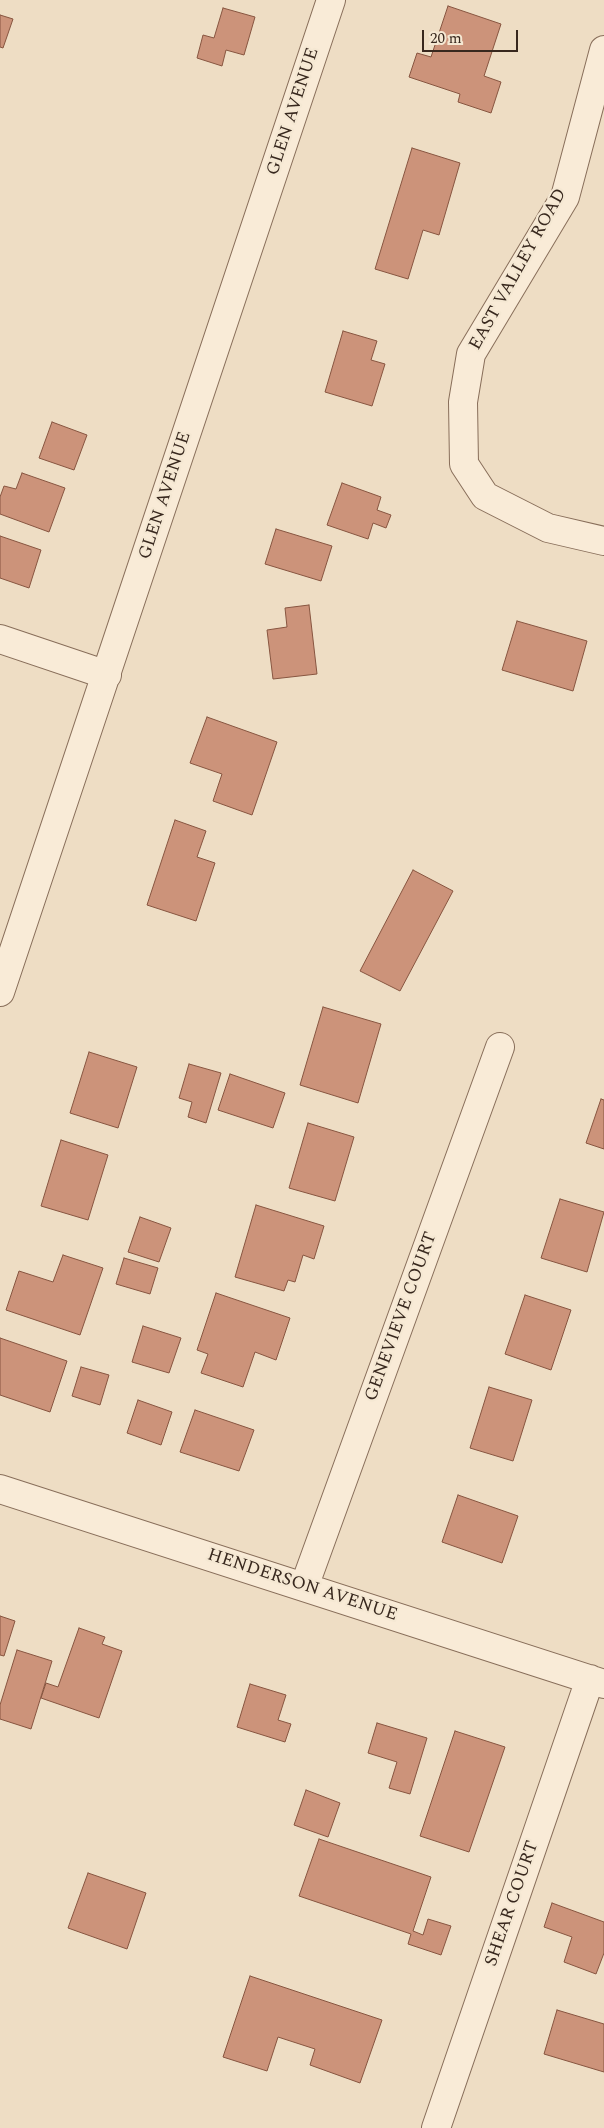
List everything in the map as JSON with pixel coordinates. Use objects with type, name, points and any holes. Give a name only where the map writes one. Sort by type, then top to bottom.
[{"type":"street","name":"GLEN AVENUE","points":[[0,992],[331,0]]},
{"type":"street","name":"EAST VALLEY ROAD","points":[[604,50],[565,197],[471,354],[463,402],[464,464],[485,496],[548,528],[604,541]]},
{"type":"street","points":[[0,639],[107,675]]},
{"type":"street","name":"GENEVIEVE COURT","points":[[304,1586],[500,1047]]},
{"type":"street","name":"HENDERSON AVENUE","points":[[0,1488],[597,1682]]},
{"type":"street","name":"SHEAR COURT","points":[[436,2128],[597,1682]]},
{"type":"building","points":[[448,6],[501,24],[484,76],[501,82],[491,113],[458,102],[460,94],[409,77],[417,53],[431,57]]},
{"type":"building","points":[[223,8],[255,17],[244,55],[226,50],[222,66],[197,58],[203,35],[214,38]]},
{"type":"building","points":[[0,15],[13,19],[3,48],[0,47]]},
{"type":"building","points":[[412,148],[460,163],[439,235],[423,230],[408,279],[375,269]]},
{"type":"building","points":[[343,331],[377,341],[371,360],[385,364],[372,406],[325,392]]},
{"type":"building","points":[[52,422],[87,435],[74,470],[39,458]]},
{"type":"building","points":[[22,473],[65,488],[49,532],[0,514],[0,497],[4,486],[16,489]]},
{"type":"building","points":[[342,483],[381,497],[377,510],[391,515],[386,528],[373,523],[368,539],[327,525]]},
{"type":"building","points":[[276,529],[332,546],[321,581],[265,564]]},
{"type":"building","points":[[0,536],[41,550],[29,588],[0,578]]},
{"type":"building","points":[[309,605],[317,674],[273,679],[267,630],[287,627],[285,608]]},
{"type":"building","points":[[517,621],[587,641],[573,691],[502,670]]},
{"type":"building","points":[[207,717],[277,742],[252,815],[213,801],[222,774],[190,763]]},
{"type":"building","points":[[175,820],[206,831],[197,857],[215,863],[196,921],[147,905]]},
{"type":"building","points":[[413,870],[453,891],[400,991],[360,971]]},
{"type":"building","points":[[323,1007],[381,1024],[358,1103],[300,1085]]},
{"type":"building","points":[[89,1052],[137,1067],[118,1128],[70,1113]]},
{"type":"building","points":[[189,1064],[221,1073],[206,1123],[188,1117],[192,1102],[179,1098]]},
{"type":"building","points":[[230,1074],[285,1093],[273,1128],[218,1110]]},
{"type":"building","points":[[601,1099],[604,1100],[604,1149],[586,1143]]},
{"type":"building","points":[[308,1123],[354,1137],[335,1201],[289,1188]]},
{"type":"building","points":[[61,1140],[108,1155],[88,1220],[41,1206]]},
{"type":"building","points":[[560,1199],[604,1212],[587,1272],[541,1258]]},
{"type":"building","points":[[256,1205],[324,1226],[314,1259],[303,1255],[295,1282],[288,1280],[284,1291],[235,1277]]},
{"type":"building","points":[[140,1217],[171,1228],[159,1262],[128,1252]]},
{"type":"building","points":[[63,1255],[103,1268],[80,1335],[6,1310],[19,1271],[53,1282]]},
{"type":"building","points":[[124,1258],[158,1268],[150,1294],[116,1284]]},
{"type":"building","points":[[216,1293],[290,1318],[276,1360],[255,1352],[243,1387],[201,1373],[208,1354],[197,1350]]},
{"type":"building","points":[[525,1295],[571,1310],[551,1370],[505,1354]]},
{"type":"building","points":[[143,1326],[181,1338],[169,1373],[132,1362]]},
{"type":"building","points":[[0,1338],[67,1361],[50,1412],[0,1395]]},
{"type":"building","points":[[81,1367],[109,1375],[100,1405],[72,1396]]},
{"type":"building","points":[[489,1387],[532,1400],[513,1461],[470,1448]]},
{"type":"building","points":[[138,1400],[172,1412],[161,1445],[127,1433]]},
{"type":"building","points":[[195,1410],[254,1430],[239,1471],[180,1452]]},
{"type":"building","points":[[458,1495],[518,1516],[502,1563],[442,1542]]},
{"type":"building","points":[[0,1616],[15,1621],[4,1656],[0,1655]]},
{"type":"building","points":[[79,1628],[105,1637],[102,1644],[122,1651],[99,1718],[41,1698],[46,1683],[58,1687]]},
{"type":"building","points":[[17,1650],[52,1661],[31,1729],[0,1719],[0,1705]]},
{"type":"building","points":[[250,1684],[286,1695],[278,1720],[291,1724],[285,1742],[237,1727]]},
{"type":"building","points":[[377,1723],[427,1738],[410,1794],[389,1788],[397,1762],[368,1753]]},
{"type":"building","points":[[455,1731],[505,1747],[469,1852],[420,1836]]},
{"type":"building","points":[[306,1790],[340,1803],[328,1837],[294,1825]]},
{"type":"building","points":[[319,1839],[431,1877],[413,1931],[423,1935],[428,1919],[451,1926],[441,1955],[408,1944],[411,1934],[299,1896]]},
{"type":"building","points":[[88,1873],[146,1893],[127,1949],[68,1928]]},
{"type":"building","points":[[552,1903],[604,1922],[604,1953],[596,1974],[564,1962],[572,1937],[544,1927]]},
{"type":"building","points":[[250,1976],[382,2020],[360,2083],[310,2065],[315,2049],[278,2037],[267,2071],[223,2057]]},
{"type":"building","points":[[557,2010],[604,2024],[604,2072],[544,2054]]}]
